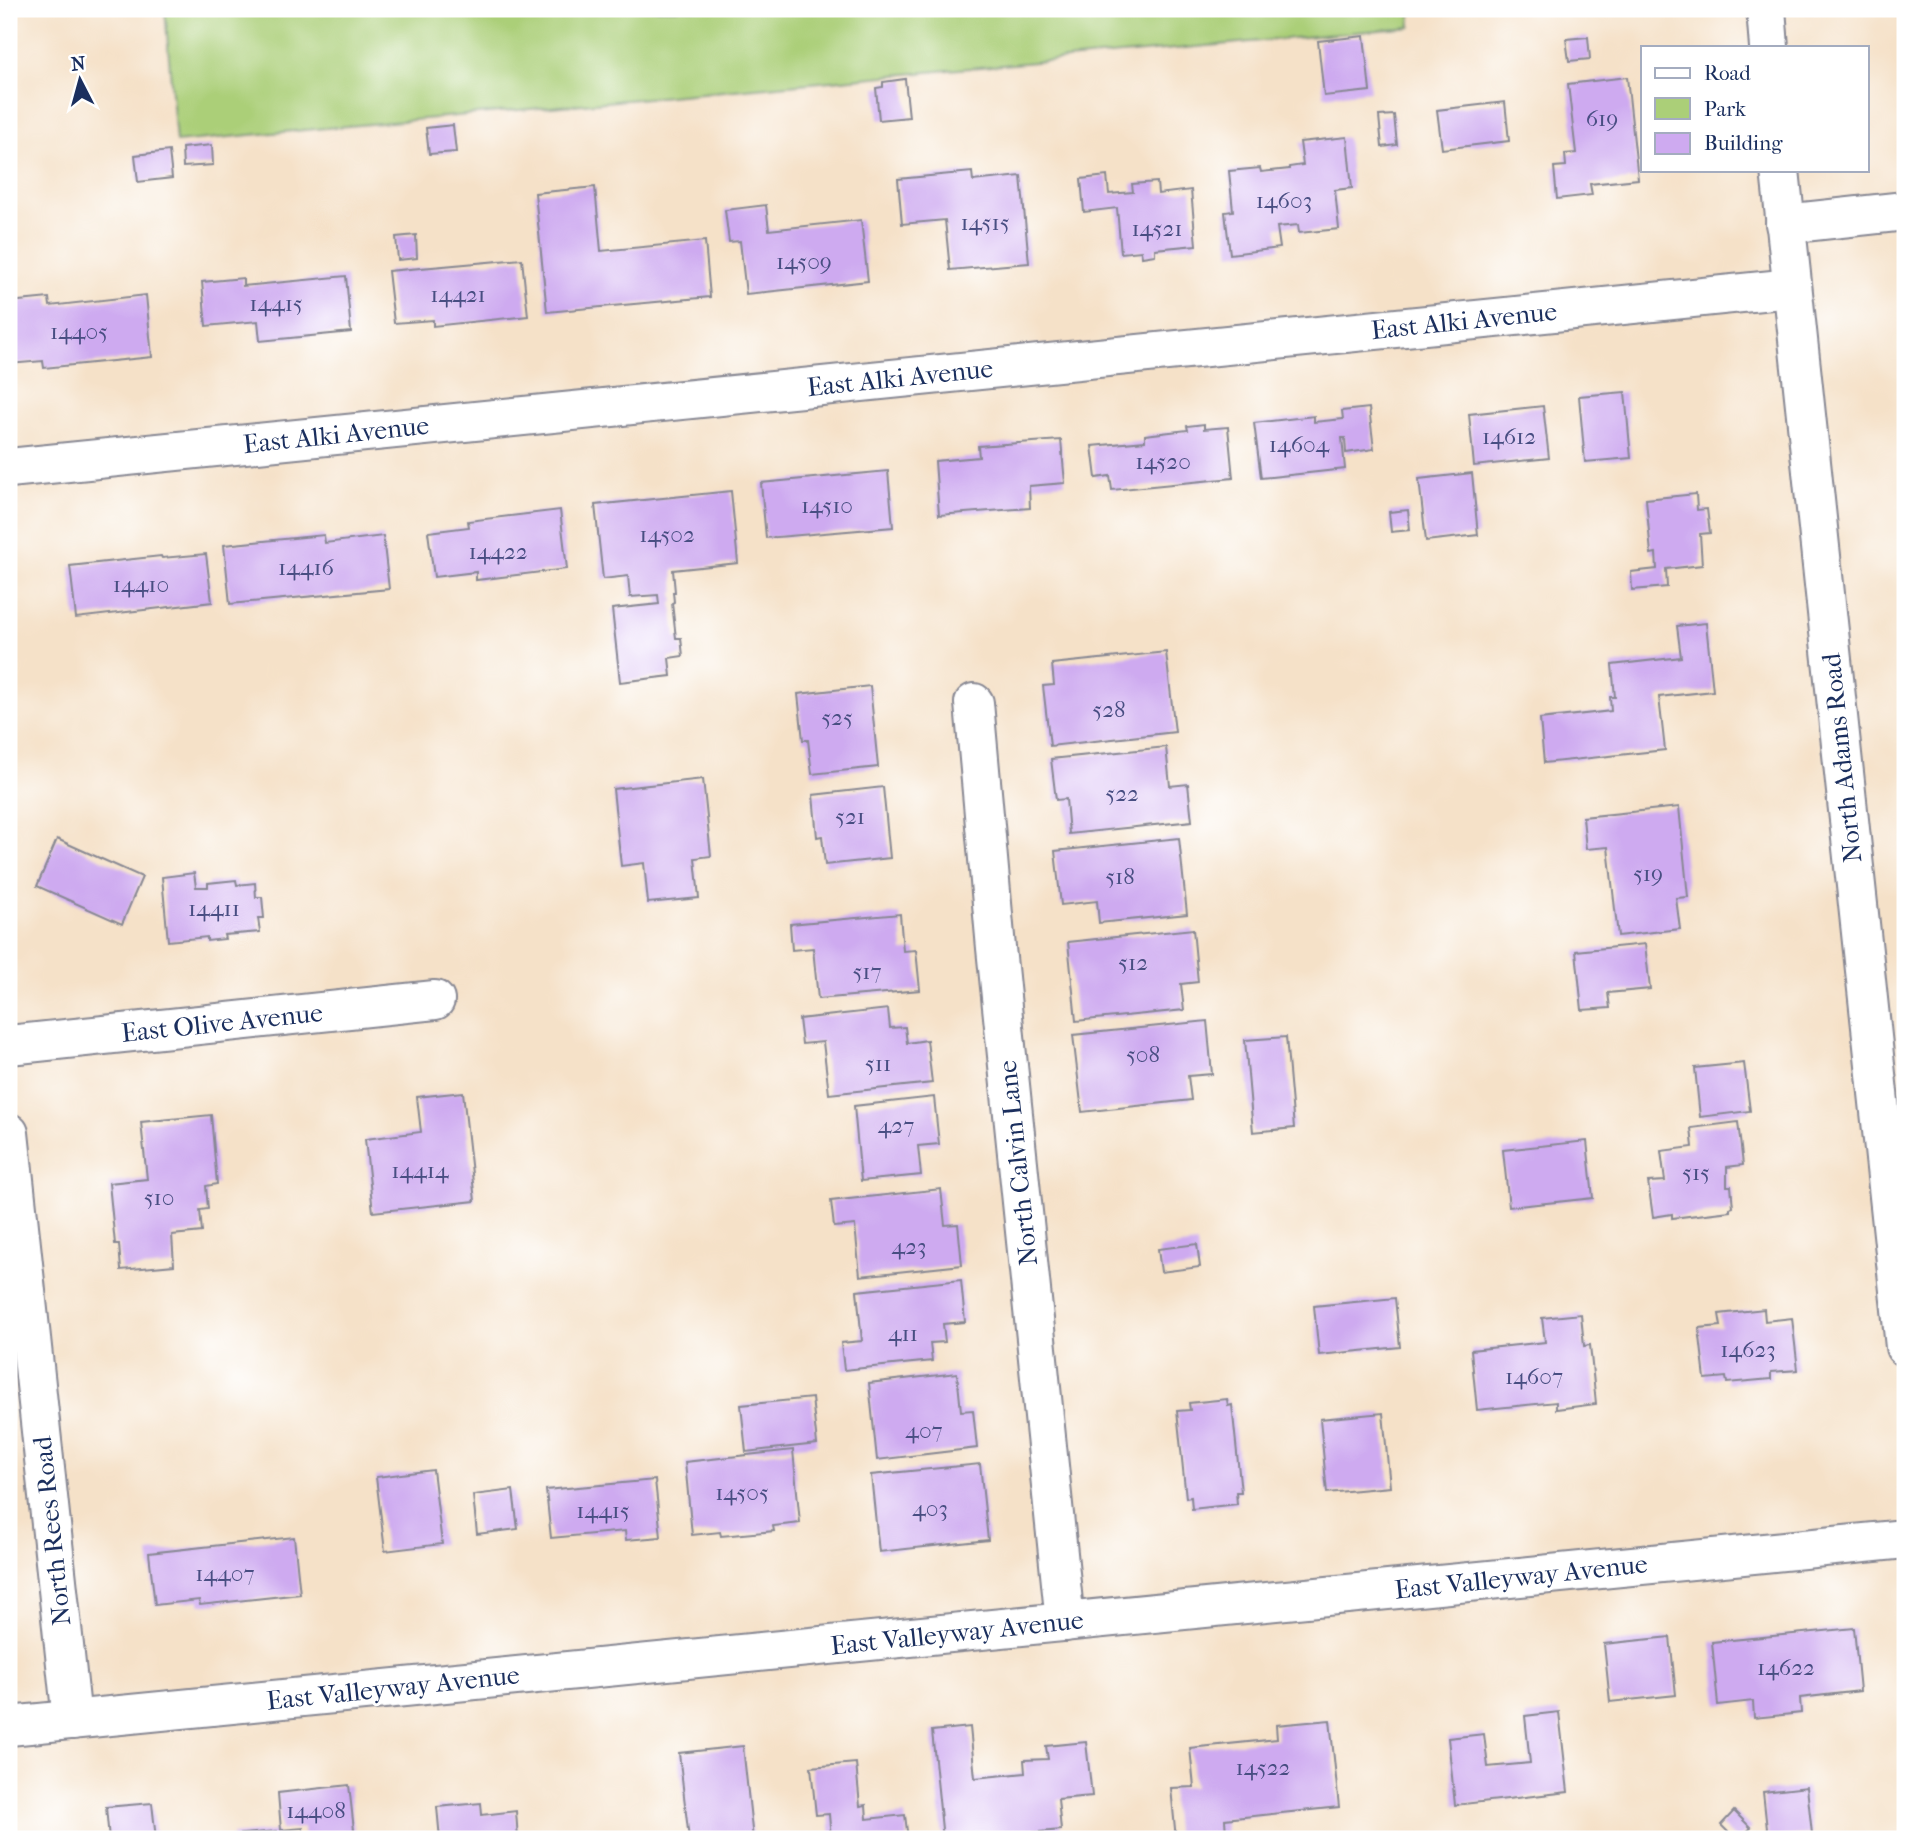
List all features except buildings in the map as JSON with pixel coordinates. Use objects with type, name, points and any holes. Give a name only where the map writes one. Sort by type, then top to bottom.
[{"type":"street","points":[[1766,9],[1769,46]]},
{"type":"street","name":"North Adams Road","points":[[1780,172],[1905,1347]]},
{"type":"street","points":[[1785,224],[1905,211]]},
{"type":"street","name":"East Alki Avenue","points":[[9,468],[1792,288]]},
{"type":"street","name":"North Calvin Lane","points":[[974,703],[996,948],[1065,1622]]},
{"type":"street","name":"East Olive Avenue","points":[[9,1045],[435,1000]]},
{"type":"street","name":"North Rees Road","points":[[9,1133],[72,1720]]},
{"type":"street","name":"East Valleyway Avenue","points":[[9,1726],[1905,1539]]},
{"type":"green space","points":[[165,9],[1410,9],[1411,27],[176,142]]}]
